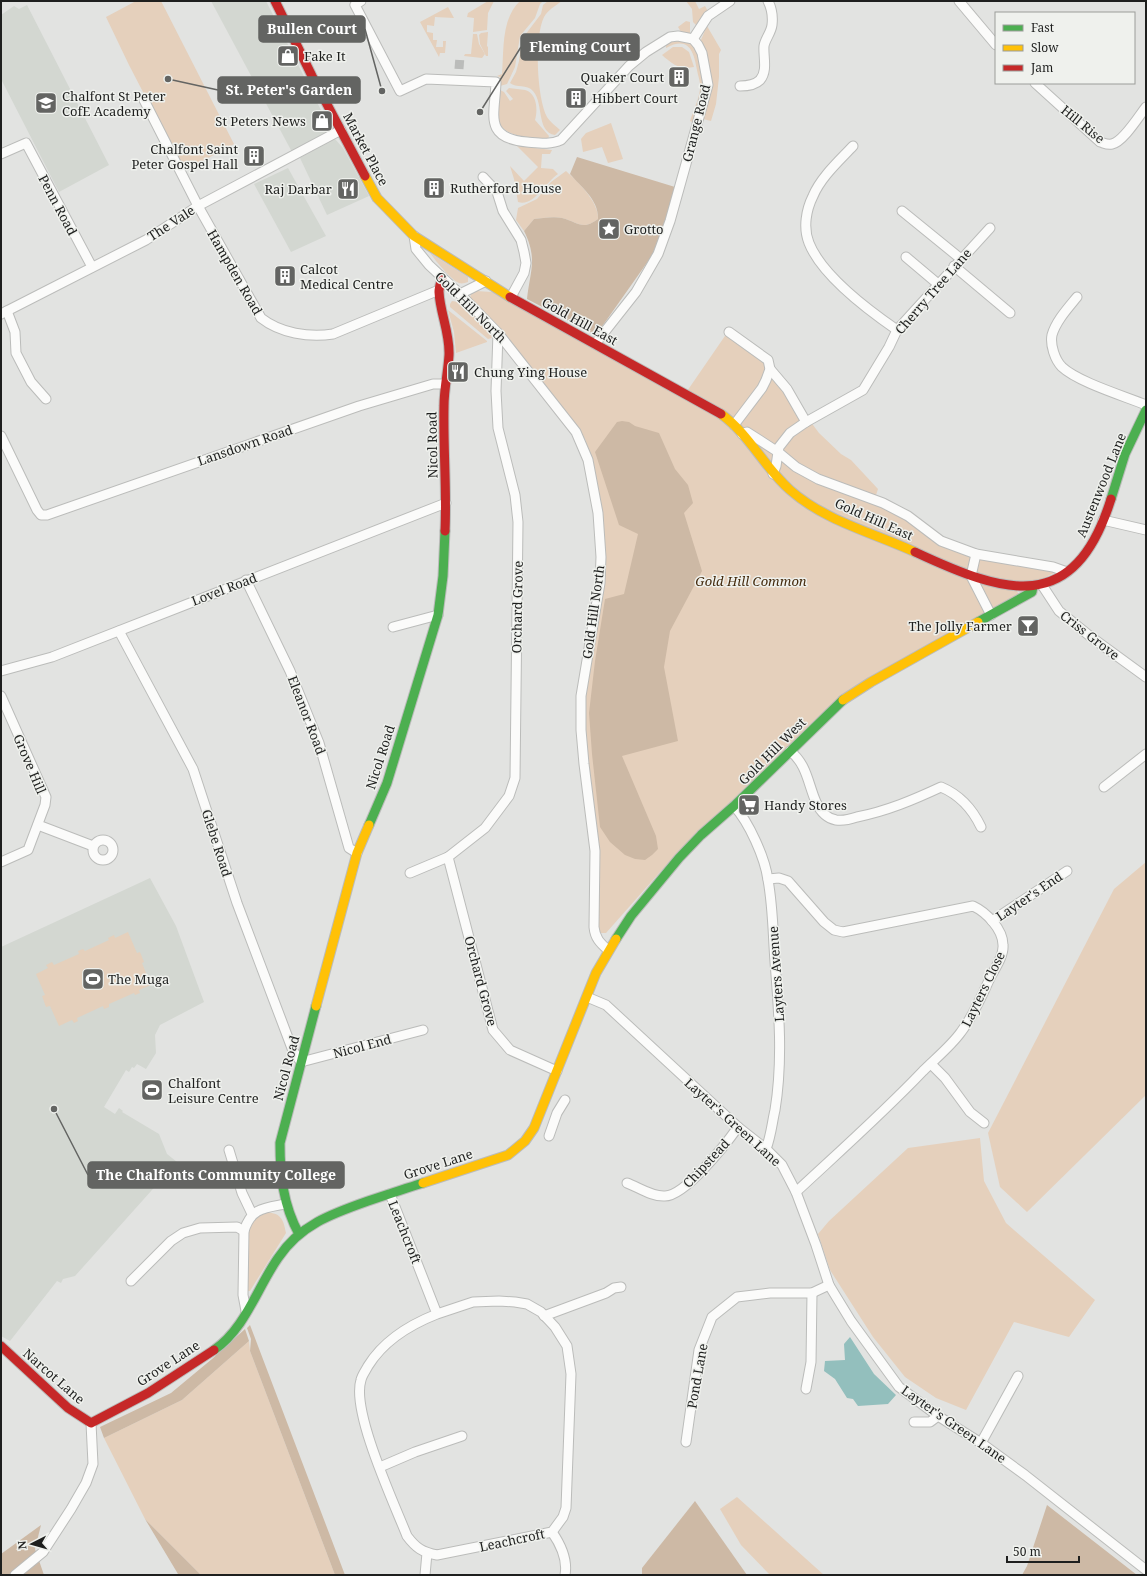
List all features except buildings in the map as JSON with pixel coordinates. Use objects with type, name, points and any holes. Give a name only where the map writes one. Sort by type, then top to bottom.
[{"type":"street","name":"Market Place","points":[[275,1],[377,198],[414,236]]},
{"type":"street","points":[[361,1],[355,5],[400,91],[426,79],[496,82],[493,118],[498,132],[505,138],[514,141],[549,144],[561,140],[629,66],[646,52],[670,37],[678,36],[693,39],[708,16],[730,1]]},
{"type":"street","points":[[740,86],[748,86],[757,83],[761,79],[764,72],[764,44],[772,26],[772,9],[768,1]]},
{"type":"street","points":[[959,1],[995,44]]},
{"type":"street","name":"Grange Road","points":[[595,344],[636,292],[658,254],[670,221],[708,84],[702,53],[693,39]]},
{"type":"street","name":"Hill Rise","points":[[1036,84],[1100,142],[1106,144],[1112,144],[1121,138],[1146,107]]},
{"type":"street","name":"Hampden Road","points":[[144,100],[198,206],[261,318],[268,323],[289,332],[314,336],[333,334],[440,290]]},
{"type":"street","name":"The Vale","points":[[4,313],[146,240],[198,206],[341,130]]},
{"type":"street","name":"Penn Road","points":[[1,154],[26,143],[92,267]]},
{"type":"street","points":[[853,146],[826,176],[813,195],[807,213],[806,226],[809,243],[832,276],[873,314],[897,330]]},
{"type":"street","points":[[483,177],[497,192],[503,211],[521,240],[524,252],[526,263],[524,273],[510,297]]},
{"type":"street","points":[[902,211],[961,259]]},
{"type":"street","name":"Cherry Tree Lane","points":[[773,474],[779,447],[790,433],[806,422],[863,390],[889,348],[897,330],[990,228]]},
{"type":"street","name":"Gold Hill East","points":[[414,236],[510,297],[699,402],[734,425],[773,474],[797,496],[812,505],[852,525],[971,576],[1007,585],[1033,586]]},
{"type":"street","name":"Gold Hill North","points":[[414,236],[416,249],[498,333],[576,432],[588,460],[598,514],[601,556],[600,583],[581,696],[581,730],[595,851],[595,936],[608,950]]},
{"type":"street","points":[[906,257],[938,284]]},
{"type":"street","points":[[954,266],[1010,313]]},
{"type":"street","name":"Nicol Road","points":[[299,1234],[291,1221],[285,1204],[279,1158],[280,1143],[357,853],[387,783],[438,615],[443,576],[446,503],[445,384],[449,355],[449,345],[440,290],[442,277]]},
{"type":"street","points":[[460,294],[486,281]]},
{"type":"street","points":[[1077,297],[1056,324],[1052,337],[1056,359],[1062,367],[1078,378],[1146,405]]},
{"type":"street","points":[[4,313],[15,332],[16,354],[31,382],[46,399]]},
{"type":"street","points":[[729,332],[768,360],[770,369],[787,389],[806,422]]},
{"type":"street","name":"Orchard Grove","points":[[410,873],[448,857],[485,828],[509,796],[515,778],[518,522],[515,495],[498,428],[496,391],[498,333]]},
{"type":"street","points":[[734,425],[762,388],[770,369]]},
{"type":"street","name":"Lansdown Road","points":[[1,436],[37,510],[41,515],[47,515],[359,406],[433,384],[445,384]]},
{"type":"street","name":"Austenwood Lane","points":[[1033,586],[1056,579],[1067,572],[1085,554],[1097,535],[1125,454],[1146,410]]},
{"type":"street","points":[[742,434],[747,432],[778,452]]},
{"type":"street","name":"Gold Hill East","points":[[778,452],[796,467],[818,479],[883,503],[908,516],[941,541],[976,554],[1054,568],[1067,572]]},
{"type":"street","name":"Lovel Road","points":[[1,671],[52,657],[446,503]]},
{"type":"street","points":[[1103,520],[1146,530]]},
{"type":"street","points":[[976,554],[971,576],[991,615]]},
{"type":"street","name":"Eleanor Road","points":[[246,580],[290,671],[319,743],[349,848],[357,853]]},
{"type":"street","name":"Criss Grove","points":[[1042,584],[1059,611],[1091,638],[1146,677]]},
{"type":"street","name":"Gold Hill West","points":[[587,997],[596,973],[608,950],[630,916],[679,858],[839,702],[871,682],[1032,592],[1033,586]]},
{"type":"street","points":[[393,627],[438,615]]},
{"type":"street","name":"Glebe Road","points":[[119,631],[193,769],[237,903],[293,1051],[301,1062]]},
{"type":"street","name":"Grove Hill","points":[[1,696],[46,797],[45,806],[28,850],[1,862]]},
{"type":"street","points":[[790,751],[799,760],[805,770],[816,802],[822,812],[828,817],[837,820],[869,815],[907,802],[941,787],[949,790],[966,803],[981,827]]},
{"type":"street","points":[[1104,787],[1146,754]]},
{"type":"street","name":"Layters Avenue","points":[[734,806],[741,814],[751,832],[768,879],[778,1010],[780,1066],[770,1139],[766,1149]]},
{"type":"street","points":[[38,825],[94,846]]},
{"type":"street","name":"Orchard Grove","points":[[448,857],[493,1030],[510,1050],[557,1071]]},
{"type":"street","name":"Layter's End","points":[[992,921],[1067,871]]},
{"type":"street","name":"Layters Close","points":[[768,879],[779,878],[788,881],[824,922],[834,930],[843,932],[973,906],[982,910],[992,921],[1002,938],[1004,946],[1002,954],[971,1017],[961,1032],[892,1103],[796,1192]]},
{"type":"street","name":"Grove Lane","points":[[91,1423],[112,1413],[169,1380],[227,1339],[246,1311],[267,1274],[284,1250],[299,1234],[312,1224],[333,1213],[508,1155],[524,1141],[534,1128],[543,1109],[587,997]]},
{"type":"street","name":"Layter's Green Lane","points":[[587,997],[606,1005],[738,1127],[766,1149],[782,1165],[796,1192],[829,1285],[851,1321],[899,1387],[938,1416],[981,1443],[1025,1475],[1146,1570]]},
{"type":"street","name":"Nicol End","points":[[301,1062],[423,1030]]},
{"type":"street","points":[[931,1064],[945,1078],[970,1112],[984,1123]]},
{"type":"street","points":[[549,1136],[565,1100]]},
{"type":"street","points":[[543,1109],[558,1113]]},
{"type":"street","name":"Chipstead","points":[[627,1183],[652,1194],[663,1197],[671,1196],[687,1185],[700,1172],[738,1127]]},
{"type":"street","points":[[229,1150],[242,1193],[252,1214]]},
{"type":"street","name":"Leachcroft","points":[[390,1194],[437,1314]]},
{"type":"street","points":[[246,1311],[243,1295],[244,1231],[252,1214],[262,1208],[285,1204]]},
{"type":"street","points":[[131,1281],[171,1241],[183,1233],[200,1228],[236,1227],[244,1231]]},
{"type":"street","name":"Pond Lane","points":[[686,1442],[699,1350],[712,1317],[737,1297],[770,1293],[812,1293],[829,1285]]},
{"type":"street","points":[[544,1316],[606,1293],[614,1288],[621,1287]]},
{"type":"street","points":[[806,1389],[811,1362],[812,1293]]},
{"type":"street","name":"Leachcroft","points":[[499,1301],[527,1304],[541,1312],[555,1327],[567,1346],[570,1374],[566,1508],[563,1517],[552,1532],[437,1555],[427,1553],[416,1547],[407,1536],[380,1467],[362,1414],[359,1401],[361,1380],[374,1358],[388,1342],[417,1322],[437,1314],[473,1302],[499,1301]]},
{"type":"street","name":"Narcot Lane","points":[[1,1346],[68,1408],[91,1423]]},
{"type":"street","points":[[981,1443],[1018,1376]]},
{"type":"street","points":[[914,1422],[930,1422],[938,1416]]},
{"type":"street","points":[[16,1575],[43,1552],[86,1484],[92,1464],[91,1423]]},
{"type":"street","points":[[380,1467],[415,1452],[462,1436]]},
{"type":"street","points":[[552,1532],[564,1554],[566,1568],[565,1575]]},
{"type":"street","points":[[425,1575],[427,1553]]},
{"type":"shaded area","points":[[211,1],[266,1],[332,132],[292,152]]},
{"type":"shaded area","name":"Chalfont St Peter CofE Academy","points":[[27,5],[109,165],[59,192],[1,79],[1,15],[14,6],[19,9]]},
{"type":"shaded area","points":[[334,138],[343,148],[369,196],[327,215],[300,158]]},
{"type":"shaded area","points":[[577,157],[675,187],[664,228],[651,257],[596,335],[527,299],[532,257],[524,231],[534,219],[559,217],[584,225],[593,223],[598,219],[596,206],[584,189],[570,174]]},
{"type":"shaded area","points":[[288,168],[326,236],[291,252],[254,184]]},
{"type":"shaded area","points":[[617,422],[629,422],[635,426],[659,433],[675,469],[688,485],[693,503],[684,513],[702,571],[670,631],[664,667],[678,741],[622,756],[656,836],[658,849],[645,860],[635,859],[625,855],[610,842],[600,827],[589,713],[595,661],[605,599],[624,594],[638,534],[619,525],[595,452]]},
{"type":"shaded area","points":[[150,878],[176,926],[204,1002],[160,1025],[155,1035],[156,1053],[146,1069],[137,1064],[134,1068],[132,1067],[129,1072],[126,1070],[104,1107],[115,1114],[119,1108],[123,1111],[122,1112],[159,1134],[167,1154],[177,1162],[75,1276],[63,1279],[61,1283],[57,1281],[10,1341],[1,1336],[1,947]]},
{"type":"shaded area","points":[[250,1325],[345,1575],[335,1575],[250,1351],[251,1339],[247,1328]]},
{"type":"shaded area","points":[[245,1329],[249,1341],[182,1400],[104,1438],[100,1427],[171,1393]]},
{"type":"shaded area","points":[[695,1501],[747,1575],[642,1575],[642,1568]]},
{"type":"shaded area","points":[[1047,1505],[1137,1575],[1022,1575],[1027,1566]]},
{"type":"shaded area","points":[[145,1519],[201,1575],[174,1575],[178,1574]]},
{"type":"shaded area","points":[[41,1525],[35,1549],[44,1575],[1,1575],[1,1554]]},
{"type":"green space","points":[[136,1],[161,1],[234,144],[184,171],[106,17]]},
{"type":"green space","points":[[488,1],[494,1],[488,13],[487,30],[473,32],[474,18],[467,17],[468,13]]},
{"type":"green space","points":[[520,1],[543,1],[540,4],[535,18],[520,36],[515,67],[507,84],[500,86],[500,77],[497,76],[502,74],[506,26],[514,8]]},
{"type":"green space","points":[[548,1],[562,1],[550,10],[544,17],[541,26],[538,52],[539,82],[544,108],[547,117],[560,130],[555,135],[549,133],[545,129],[536,96],[533,91],[531,89],[510,83],[516,72],[519,61],[522,39],[541,14],[543,5]]},
{"type":"green space","points":[[686,1],[695,1],[699,9],[705,6],[709,13],[697,26],[693,22],[692,9]]},
{"type":"green space","points":[[448,7],[454,18],[435,17],[434,26],[427,25],[427,32],[433,33],[433,40],[437,40],[436,47],[443,47],[443,41],[446,41],[445,53],[440,53],[439,57],[420,22]]},
{"type":"green space","points":[[686,21],[690,22],[690,34],[681,32],[678,27]]},
{"type":"green space","points":[[707,26],[721,50],[719,54],[719,77],[716,104],[711,121],[703,119],[712,86],[700,42]]},
{"type":"green space","points":[[488,32],[488,56],[486,56],[480,44],[479,35],[481,33]]},
{"type":"green space","points":[[473,34],[477,34],[479,44],[485,54],[482,58],[464,56],[465,54],[471,54]]},
{"type":"green space","points":[[674,40],[689,42],[697,50],[704,83],[697,103],[699,107],[694,123],[690,121],[700,87],[696,63],[689,47],[685,45],[680,43],[666,48],[666,43]]},
{"type":"green space","points":[[673,47],[682,47],[689,52],[694,67],[684,68],[676,66],[662,55]]},
{"type":"green space","points":[[509,88],[525,90],[532,95],[536,102],[535,120],[549,136],[548,139],[525,137],[510,133],[500,124],[498,116],[498,103],[500,90],[504,92],[510,101],[513,99],[506,91]]},
{"type":"green space","points":[[611,123],[623,159],[608,163],[602,147],[583,152],[581,139],[586,133]]},
{"type":"green space","points":[[517,146],[552,150],[550,154],[542,154],[541,168],[553,169],[558,174],[540,193],[524,203],[518,202],[510,166],[524,181],[538,167]]},
{"type":"green space","points":[[566,171],[582,187],[591,199],[595,206],[598,219],[593,223],[584,225],[559,217],[534,219],[524,231],[516,220],[518,208],[537,199],[551,182]]},
{"type":"green space","points":[[430,253],[468,277],[468,282],[459,283],[452,278],[443,270]]},
{"type":"green space","name":"Gold Hill Common","points":[[476,291],[492,292],[683,397],[727,333],[762,357],[819,433],[841,454],[851,460],[878,489],[874,501],[904,518],[939,544],[1053,571],[1054,573],[1017,591],[1019,595],[846,692],[676,854],[606,933],[601,933],[598,930],[584,741],[584,700],[600,602],[600,502],[585,439],[498,327],[470,298],[471,294]]},
{"type":"green space","points":[[452,301],[462,304],[464,303],[489,330],[492,338],[488,339],[450,307]]},
{"type":"green space","points":[[448,310],[487,342],[456,353],[454,332]]},
{"type":"green space","points":[[1146,862],[1146,1095],[1027,1212],[1000,1187],[988,1133],[1114,889]]},
{"type":"green space","name":"The Muga","points":[[128,932],[137,953],[140,952],[144,962],[142,963],[151,985],[139,990],[140,993],[135,995],[134,993],[109,1004],[109,1007],[104,1009],[103,1006],[77,1018],[78,1021],[74,1023],[72,1020],[59,1026],[50,1006],[46,1007],[42,996],[45,995],[36,974],[48,968],[46,965],[52,962],[54,965],[79,954],[78,951],[83,949],[85,951],[109,940],[108,938],[114,935],[115,938]]},
{"type":"green space","points":[[980,1138],[984,1181],[1006,1223],[1095,1300],[1069,1337],[1014,1322],[966,1410],[936,1398],[905,1377],[873,1337],[830,1270],[818,1234],[829,1221],[908,1148]]},
{"type":"green space","points":[[264,1212],[274,1213],[280,1217],[284,1223],[286,1233],[250,1291],[248,1291],[246,1267],[249,1226],[255,1217]]},
{"type":"green space","points":[[249,1341],[250,1351],[335,1575],[201,1575],[145,1519],[104,1438],[182,1400]]},
{"type":"green space","points":[[737,1497],[824,1575],[770,1575],[741,1545],[720,1509]]},
{"type":"water","points":[[850,1337],[874,1374],[896,1395],[888,1404],[858,1406],[853,1399],[847,1398],[835,1379],[824,1371],[825,1361],[845,1360],[844,1344]]},
{"type":"tunnel","points":[[459,69],[460,56]]},
{"type":"traffic: fast","points":[[1111,499],[1125,454],[1146,410]]},
{"type":"traffic: fast","points":[[369,825],[387,783],[438,615],[443,576],[445,531]]},
{"type":"traffic: fast","points":[[978,622],[1032,592],[1033,586]]},
{"type":"traffic: fast","points":[[616,939],[631,916],[679,858],[701,835],[734,806],[843,700]]},
{"type":"traffic: fast","points":[[299,1234],[289,1212],[286,1201],[282,1178],[280,1143],[316,1006]]},
{"type":"traffic: fast","points":[[214,1350],[225,1341],[242,1320],[278,1258],[296,1237],[306,1229],[341,1211],[423,1183]]},
{"type":"traffic: slow","points":[[365,176],[377,198],[414,236],[510,297]]},
{"type":"traffic: slow","points":[[721,414],[740,431],[781,481],[804,501],[850,526],[915,552]]},
{"type":"traffic: slow","points":[[843,700],[871,682],[978,622]]},
{"type":"traffic: slow","points":[[316,1006],[357,853],[369,825]]},
{"type":"traffic: slow","points":[[423,1183],[508,1155],[525,1141],[534,1128],[596,973],[616,939]]},
{"type":"traffic: jam","points":[[275,1],[312,76],[365,176]]},
{"type":"traffic: jam","points":[[442,277],[439,292],[449,347],[444,406],[446,500],[445,531]]},
{"type":"traffic: jam","points":[[510,297],[721,414]]},
{"type":"traffic: jam","points":[[915,552],[948,567],[978,578],[1007,585],[1033,586],[1056,579],[1077,563],[1096,537],[1111,499]]},
{"type":"traffic: jam","points":[[1,1346],[68,1408],[91,1423],[148,1393],[214,1350]]},
{"type":"place","name":"Fake It","points":[[288,56]]},
{"type":"place","name":"Quaker Court","points":[[679,77]]},
{"type":"place","name":"St. Peter's Garden","points":[[168,79]]},
{"type":"place","name":"Bullen Court","points":[[382,91]]},
{"type":"place","name":"Hibbert Court","points":[[576,98]]},
{"type":"place","name":"Chalfont St Peter CofE Academy","points":[[46,103]]},
{"type":"place","name":"Fleming Court","points":[[480,112]]},
{"type":"place","name":"St Peters News","points":[[322,121]]},
{"type":"place","name":"Chalfont Saint Peter Gospel Hall","points":[[254,156]]},
{"type":"place","name":"Rutherford House","points":[[434,188]]},
{"type":"place","name":"Raj Darbar","points":[[348,189]]},
{"type":"place","name":"Grotto","points":[[609,229]]},
{"type":"place","name":"Calcot Medical Centre","points":[[285,276]]},
{"type":"place","name":"Chung Ying House","points":[[458,372]]},
{"type":"place","name":"The Jolly Farmer","points":[[1028,626]]},
{"type":"place","name":"Handy Stores","points":[[749,805]]},
{"type":"place","name":"The Muga","points":[[93,979]]},
{"type":"place","name":"Chalfont Leisure Centre","points":[[152,1090]]},
{"type":"place","name":"The Chalfonts Community College","points":[[54,1109]]}]
